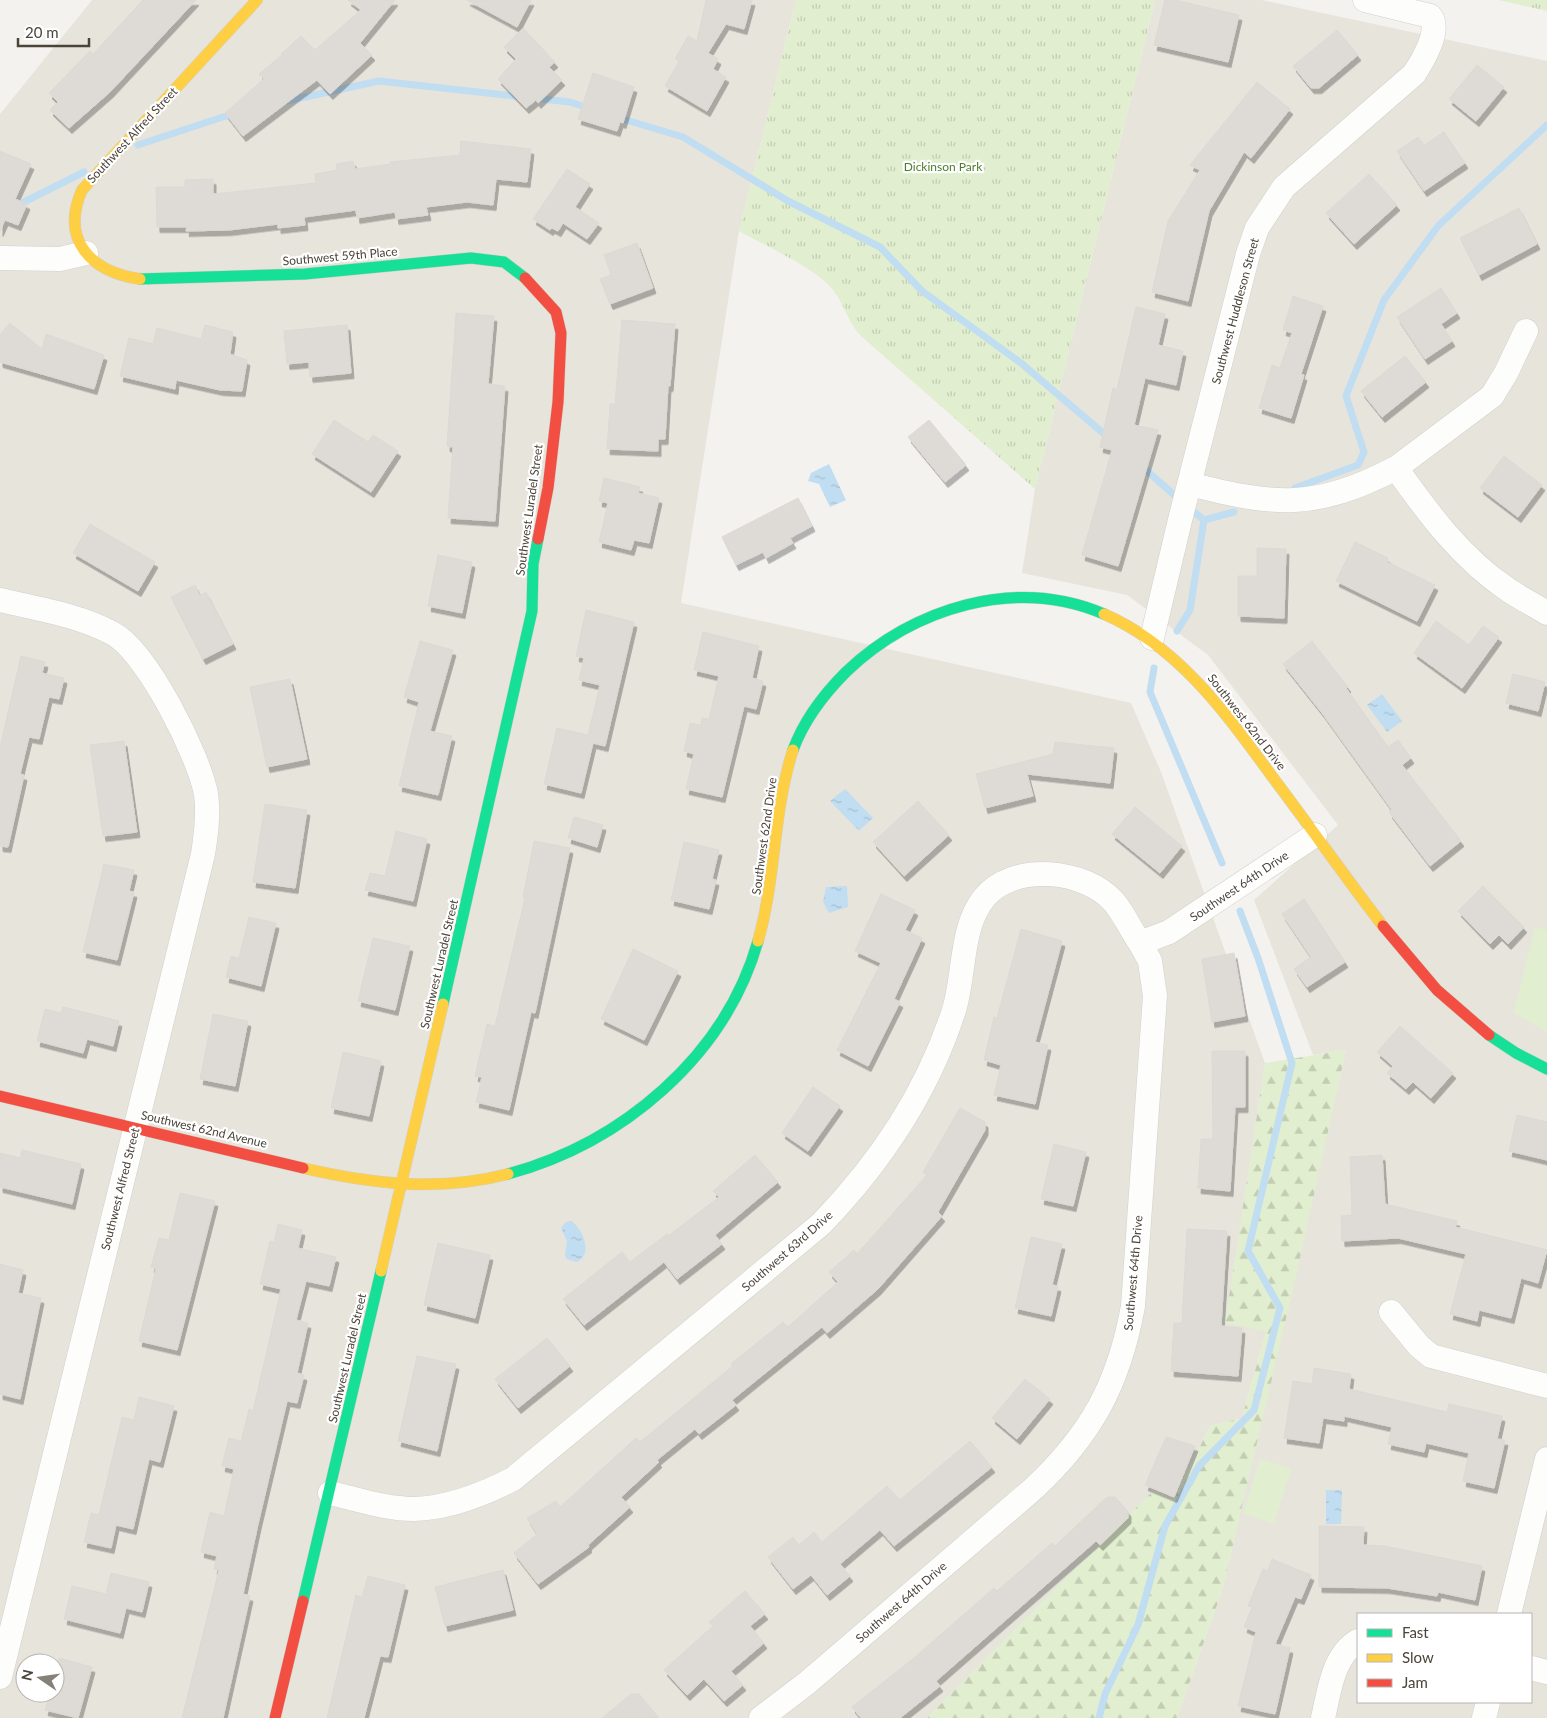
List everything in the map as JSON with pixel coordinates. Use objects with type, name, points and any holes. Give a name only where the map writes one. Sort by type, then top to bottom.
[{"type":"street","name":"Southwest Alfred Street","points":[[211,277],[138,279],[120,275],[94,263],[78,239],[74,220],[75,206],[82,190],[257,0]]},
{"type":"street","name":"Southwest Huddleson Street","points":[[1152,638],[1248,254],[1257,228],[1284,187],[1414,74],[1427,54],[1434,27],[1433,19],[1426,14],[1365,0]]},
{"type":"street","points":[[0,258],[60,259],[86,253]]},
{"type":"street","name":"Southwest 59th Place","points":[[211,277],[305,274],[471,258]]},
{"type":"street","name":"Southwest Luradel Street","points":[[275,1718],[402,1184],[532,611],[532,564],[548,488],[558,402],[561,333],[556,312],[532,283],[504,262],[471,258]]},
{"type":"street","points":[[1190,484],[1236,496],[1268,501],[1310,499],[1363,485],[1396,468],[1492,396],[1506,373],[1526,331]]},
{"type":"street","points":[[1396,468],[1425,509],[1454,544],[1507,589],[1547,613]]},
{"type":"street","name":"Southwest 62nd Drive","points":[[402,1184],[434,1186],[486,1180],[510,1174],[561,1157],[626,1122],[648,1105],[704,1046],[728,1011],[753,962],[761,940],[771,887],[776,832],[785,779],[790,758],[807,718],[847,670],[882,640],[913,621],[971,603],[1013,597],[1050,600],[1090,609],[1127,623],[1152,638],[1182,664],[1215,700],[1373,914],[1429,984],[1474,1026],[1510,1050],[1547,1069]]},
{"type":"street","name":"Southwest Alfred Street","points":[[0,600],[69,616],[114,634],[134,652],[156,682],[199,766],[206,796],[207,825],[203,854],[0,1677]]},
{"type":"street","name":"Southwest 64th Drive","points":[[761,1718],[807,1683],[1056,1468],[1092,1422],[1117,1371],[1126,1343],[1133,1306],[1155,996],[1150,961],[1140,943],[1169,932],[1315,834]]},
{"type":"street","name":"Southwest 63rd Drive","points":[[330,1493],[382,1505],[413,1509],[463,1500],[513,1479],[821,1224],[842,1203],[877,1159],[922,1087],[934,1062],[953,1011],[961,982],[970,923],[984,898],[998,887],[1016,878],[1041,874],[1077,878],[1091,884],[1113,901],[1140,943]]},
{"type":"street","name":"Southwest 62nd Avenue","points":[[0,1096],[330,1174],[402,1184]]},
{"type":"street","points":[[1391,1312],[1430,1356],[1547,1386]]},
{"type":"street","points":[[1509,1613],[1547,1459]]},
{"type":"street","points":[[1323,1718],[1334,1672],[1342,1656],[1357,1642]]},
{"type":"street","points":[[1532,1668],[1547,1672]]},
{"type":"street","points":[[1484,1718],[1488,1703]]},
{"type":"shaded area","points":[[92,0],[796,0],[739,231],[681,603],[1131,703],[1161,772],[1265,1063],[1226,1322],[1266,1331],[1242,1418],[1210,1426],[1174,1500],[1153,1492],[927,1718],[0,1718],[0,114]]},
{"type":"shaded area","points":[[1155,0],[1262,0],[1547,61],[1547,1718],[1177,1718],[1222,1591],[1346,1050],[1313,1055],[1254,900],[1338,825],[1208,655],[1127,595],[1022,573],[1035,489]]},
{"type":"green space","name":"Dickinson Park","points":[[796,0],[1155,0],[1035,489],[861,336],[833,290],[825,282],[803,266],[739,231]]},
{"type":"green space","points":[[1498,0],[1547,0],[1547,11]]},
{"type":"green space","points":[[1535,927],[1547,930],[1547,1032],[1514,1013]]},
{"type":"green space","points":[[1346,1050],[1294,1285],[1222,1591],[1177,1718],[927,1718],[1153,1491],[1174,1500],[1210,1426],[1242,1418],[1266,1331],[1225,1323],[1265,1063]]},
{"type":"green space","points":[[1260,1459],[1291,1468],[1274,1524],[1243,1514]]},
{"type":"water","points":[[829,464],[846,500],[830,507],[819,484],[808,481],[811,473]]},
{"type":"water","points":[[1382,694],[1402,721],[1387,732],[1367,705]]},
{"type":"water","points":[[845,789],[873,818],[859,831],[830,801]]},
{"type":"water","points":[[847,886],[848,907],[829,913],[823,902],[826,887]]},
{"type":"water","points":[[571,1221],[583,1235],[585,1242],[584,1254],[576,1262],[567,1259],[565,1256],[567,1241],[561,1228],[566,1222]]},
{"type":"water","points":[[1326,1490],[1342,1490],[1341,1524],[1326,1524]]},
{"type":"building","points":[[143,0],[196,0],[110,92],[69,128],[50,110],[58,102],[49,93],[90,51],[93,54]]},
{"type":"building","points":[[348,0],[395,0],[360,43],[372,55],[330,94],[317,80],[243,136],[225,113],[264,79],[259,74],[301,36],[315,50],[361,10]]},
{"type":"building","points":[[467,0],[531,0],[517,27]]},
{"type":"building","points":[[706,0],[752,0],[744,29],[726,24],[708,53],[718,59],[713,69],[726,77],[707,111],[665,86],[679,61],[675,59],[688,36],[697,41]]},
{"type":"building","points":[[1165,0],[1175,0],[1239,15],[1228,62],[1154,45]]},
{"type":"building","points":[[523,28],[555,62],[549,67],[562,80],[538,103],[536,100],[526,108],[498,79],[516,59],[504,47]]},
{"type":"building","points":[[1337,30],[1358,55],[1319,88],[1311,88],[1293,66]]},
{"type":"building","points":[[1477,65],[1504,87],[1476,121],[1449,99]]},
{"type":"building","points":[[593,73],[634,87],[623,123],[620,122],[617,131],[578,119]]},
{"type":"building","points":[[1257,82],[1290,109],[1251,158],[1244,152],[1209,211],[1188,301],[1152,292],[1168,221],[1200,170],[1190,165]]},
{"type":"building","points":[[1444,132],[1465,163],[1424,191],[1397,151],[1418,137],[1424,145]]},
{"type":"building","points":[[461,141],[531,149],[527,182],[496,179],[493,205],[467,202],[426,207],[428,215],[396,219],[395,212],[357,218],[356,210],[304,217],[305,225],[278,228],[278,224],[229,230],[186,231],[187,227],[157,227],[156,187],[185,187],[185,180],[213,179],[213,194],[316,183],[315,174],[337,170],[336,164],[353,161],[355,169],[390,164],[390,162],[460,155]]},
{"type":"building","points":[[0,151],[31,164],[15,199],[27,204],[18,225],[5,220],[0,231]]},
{"type":"building","points":[[567,169],[590,184],[575,207],[599,223],[587,239],[563,223],[558,231],[552,228],[550,230],[533,219]]},
{"type":"building","points":[[1369,174],[1397,205],[1354,244],[1326,213]]},
{"type":"building","points":[[1519,208],[1537,244],[1479,275],[1460,238]]},
{"type":"building","points":[[637,243],[653,288],[610,304],[600,279],[611,275],[604,255]]},
{"type":"building","points":[[1441,288],[1457,313],[1441,324],[1452,341],[1425,359],[1397,317]]},
{"type":"building","points":[[1293,296],[1323,306],[1301,374],[1304,375],[1291,418],[1259,408],[1272,365],[1280,368],[1292,333],[1283,330]]},
{"type":"building","points":[[1136,307],[1165,314],[1158,345],[1183,351],[1176,385],[1145,378],[1134,425],[1158,430],[1118,566],[1082,555],[1112,450],[1100,447],[1113,388],[1117,389]]},
{"type":"building","points":[[456,313],[494,316],[488,384],[505,386],[495,521],[448,518],[453,447],[447,446]]},
{"type":"building","points":[[622,320],[675,324],[670,386],[668,386],[665,439],[658,439],[658,451],[607,449],[610,404],[615,404]]},
{"type":"building","points":[[10,323],[42,349],[46,334],[104,355],[94,389],[0,362],[0,335]]},
{"type":"building","points":[[205,325],[233,332],[230,354],[247,360],[242,391],[220,390],[176,380],[175,389],[120,376],[129,338],[153,344],[157,328],[201,339]]},
{"type":"building","points":[[347,325],[351,373],[310,377],[309,362],[287,364],[284,331]]},
{"type":"building","points":[[1405,356],[1426,382],[1382,417],[1361,391]]},
{"type":"building","points":[[334,420],[368,442],[373,435],[398,451],[371,492],[312,454]]},
{"type":"building","points":[[929,420],[966,465],[945,482],[908,437]]},
{"type":"building","points":[[1504,456],[1542,485],[1518,517],[1480,488]]},
{"type":"building","points":[[604,478],[640,487],[638,493],[659,498],[649,543],[634,540],[631,550],[599,542],[608,503],[599,501]]},
{"type":"building","points":[[798,498],[812,526],[790,538],[793,543],[766,558],[763,552],[736,565],[722,537]]},
{"type":"building","points":[[90,524],[155,562],[138,591],[73,553]]},
{"type":"building","points":[[1355,542],[1388,558],[1387,562],[1435,585],[1417,621],[1336,581]]},
{"type":"building","points":[[1257,548],[1286,549],[1284,618],[1238,616],[1238,576],[1257,576]]},
{"type":"building","points":[[438,555],[472,562],[462,613],[428,606]]},
{"type":"building","points":[[195,585],[200,596],[206,592],[233,644],[203,659],[171,597]]},
{"type":"building","points":[[586,610],[634,622],[605,746],[593,743],[581,793],[544,784],[557,728],[588,735],[600,685],[579,680],[584,658],[576,656]]},
{"type":"building","points":[[1436,621],[1469,645],[1483,626],[1499,637],[1462,688],[1414,653]]},
{"type":"building","points":[[703,632],[759,646],[752,678],[763,681],[756,709],[744,706],[722,797],[686,789],[694,754],[684,751],[690,723],[701,725],[702,718],[709,719],[719,676],[694,670]]},
{"type":"building","points":[[420,641],[453,650],[430,731],[452,736],[438,795],[399,786],[419,702],[404,697]]},
{"type":"building","points":[[1312,641],[1348,687],[1346,688],[1388,747],[1398,740],[1411,758],[1402,765],[1461,841],[1430,866],[1389,812],[1392,810],[1322,713],[1283,664]]},
{"type":"building","points":[[21,656],[45,662],[42,673],[64,678],[59,699],[49,697],[39,739],[29,737],[20,774],[24,775],[8,847],[0,846],[0,747]]},
{"type":"building","points":[[1513,674],[1545,682],[1538,711],[1506,703]]},
{"type":"building","points":[[290,679],[307,759],[267,767],[250,687]]},
{"type":"building","points":[[124,741],[137,832],[103,836],[90,745]]},
{"type":"building","points":[[1055,742],[1114,748],[1110,783],[1027,774],[1033,796],[985,808],[976,774],[1053,754]]},
{"type":"building","points":[[918,801],[949,835],[904,876],[873,842]]},
{"type":"building","points":[[265,804],[307,810],[295,888],[253,882]]},
{"type":"building","points":[[1135,807],[1182,846],[1160,873],[1112,834]]},
{"type":"building","points":[[574,817],[603,825],[597,847],[568,838]]},
{"type":"building","points":[[396,831],[427,839],[413,901],[365,890],[370,873],[385,876]]},
{"type":"building","points":[[534,841],[570,848],[535,1013],[531,1012],[509,1110],[476,1102],[482,1077],[475,1076],[487,1024],[495,1026],[525,898],[523,897]]},
{"type":"building","points":[[684,842],[719,850],[712,879],[716,880],[709,909],[671,900]]},
{"type":"building","points":[[104,864],[134,870],[129,891],[134,892],[117,960],[83,952]]},
{"type":"building","points":[[1483,886],[1524,927],[1508,944],[1499,935],[1490,944],[1458,911]]},
{"type":"building","points":[[881,894],[915,910],[905,930],[922,938],[894,999],[900,1002],[868,1066],[837,1050],[881,963],[855,951]]},
{"type":"building","points":[[1304,899],[1345,962],[1307,987],[1294,969],[1311,957],[1282,914]]},
{"type":"building","points":[[249,917],[276,923],[261,986],[226,977],[231,956],[239,958]]},
{"type":"building","points":[[1021,929],[1062,941],[1035,1042],[1048,1045],[1035,1104],[994,1095],[1001,1065],[984,1060],[994,1017],[997,1018]]},
{"type":"building","points":[[373,938],[410,946],[395,1010],[358,1001]]},
{"type":"building","points":[[633,949],[678,971],[644,1040],[601,1019]]},
{"type":"building","points":[[1234,953],[1245,1016],[1212,1022],[1202,959]]},
{"type":"building","points":[[63,1007],[119,1021],[113,1046],[87,1039],[83,1053],[37,1041],[45,1009],[61,1013]]},
{"type":"building","points":[[213,1014],[248,1021],[235,1086],[200,1079]]},
{"type":"building","points":[[1400,1026],[1453,1073],[1431,1098],[1413,1082],[1406,1089],[1387,1073],[1393,1066],[1377,1052]]},
{"type":"building","points":[[1212,1051],[1245,1051],[1245,1107],[1235,1107],[1230,1191],[1198,1188],[1201,1139],[1213,1139]]},
{"type":"building","points":[[343,1052],[381,1061],[369,1116],[331,1108]]},
{"type":"building","points":[[813,1087],[840,1106],[808,1151],[782,1133]]},
{"type":"building","points":[[960,1108],[985,1122],[985,1130],[938,1212],[942,1216],[878,1289],[827,1333],[822,1327],[732,1400],[736,1405],[699,1434],[695,1429],[657,1460],[659,1462],[621,1497],[630,1507],[588,1545],[589,1547],[538,1584],[514,1553],[537,1534],[527,1518],[556,1501],[560,1507],[636,1438],[640,1442],[733,1366],[731,1364],[783,1322],[788,1327],[838,1282],[829,1272],[854,1250],[857,1254],[927,1175],[923,1172]]},
{"type":"building","points":[[1517,1115],[1547,1122],[1547,1160],[1509,1151]]},
{"type":"building","points":[[1054,1144],[1086,1152],[1073,1206],[1041,1199]]},
{"type":"building","points":[[22,1150],[81,1164],[72,1204],[0,1187],[0,1153],[20,1158]]},
{"type":"building","points":[[755,1155],[778,1182],[715,1235],[722,1244],[677,1279],[664,1262],[584,1325],[563,1299],[622,1252],[630,1262],[667,1234],[668,1236],[719,1197],[713,1191]]},
{"type":"building","points":[[1382,1155],[1385,1204],[1457,1221],[1455,1227],[1547,1250],[1538,1283],[1521,1278],[1511,1318],[1479,1310],[1477,1321],[1450,1314],[1466,1254],[1398,1238],[1342,1241],[1341,1216],[1352,1215],[1350,1157]]},
{"type":"building","points":[[180,1193],[215,1201],[177,1350],[139,1341],[156,1268],[151,1267],[159,1238],[169,1240]]},
{"type":"building","points":[[278,1224],[302,1230],[298,1248],[336,1257],[329,1286],[306,1281],[296,1320],[308,1323],[297,1373],[304,1375],[297,1403],[287,1401],[243,1594],[250,1596],[223,1718],[182,1718],[219,1570],[214,1569],[217,1556],[201,1552],[210,1512],[224,1516],[234,1469],[222,1466],[229,1438],[241,1441],[249,1409],[253,1411],[281,1289],[260,1284],[270,1241],[274,1242]]},
{"type":"building","points":[[1187,1229],[1227,1231],[1221,1326],[1242,1328],[1238,1376],[1171,1371],[1174,1323],[1182,1323]]},
{"type":"building","points":[[1031,1237],[1062,1244],[1052,1285],[1058,1286],[1051,1316],[1015,1308]]},
{"type":"building","points":[[438,1243],[490,1255],[475,1318],[424,1305]]},
{"type":"building","points":[[0,1264],[23,1270],[18,1293],[41,1298],[20,1399],[0,1394]]},
{"type":"building","points":[[547,1338],[570,1366],[518,1408],[495,1379]]},
{"type":"building","points":[[417,1356],[456,1364],[437,1451],[398,1441]]},
{"type":"building","points":[[1314,1368],[1351,1374],[1349,1389],[1447,1412],[1449,1404],[1502,1416],[1497,1439],[1505,1440],[1494,1488],[1463,1481],[1469,1453],[1426,1443],[1424,1452],[1388,1444],[1392,1427],[1344,1416],[1344,1421],[1323,1418],[1319,1443],[1284,1438],[1293,1381],[1312,1384]]},
{"type":"building","points":[[1025,1379],[1050,1399],[1017,1439],[992,1418]]},
{"type":"building","points":[[139,1397],[174,1406],[160,1462],[149,1459],[133,1529],[116,1525],[111,1548],[84,1542],[91,1513],[99,1515],[122,1417],[134,1420]]},
{"type":"building","points":[[1166,1437],[1195,1446],[1174,1497],[1145,1485]]},
{"type":"building","points":[[970,1441],[992,1467],[894,1546],[880,1530],[840,1564],[850,1576],[827,1595],[811,1575],[793,1589],[768,1557],[793,1537],[799,1545],[814,1532],[822,1542],[887,1486],[900,1500]]},
{"type":"building","points":[[1107,1497],[1115,1497],[1128,1511],[1128,1518],[1100,1545],[1096,1541],[936,1681],[940,1686],[900,1718],[861,1718],[852,1707],[914,1658],[994,1588],[997,1591],[1052,1543],[1055,1546]]},
{"type":"building","points":[[1319,1526],[1364,1527],[1363,1545],[1385,1546],[1482,1566],[1475,1600],[1438,1592],[1437,1596],[1387,1588],[1319,1587]]},
{"type":"building","points":[[1272,1559],[1311,1575],[1301,1599],[1295,1597],[1275,1644],[1290,1648],[1275,1714],[1238,1706],[1256,1632],[1244,1627],[1252,1607],[1248,1606],[1263,1569],[1268,1571]]},
{"type":"building","points":[[503,1570],[513,1610],[445,1626],[435,1587]]},
{"type":"building","points":[[111,1573],[149,1582],[142,1612],[126,1608],[120,1633],[64,1619],[72,1586],[106,1594]]},
{"type":"building","points":[[368,1576],[405,1585],[388,1657],[380,1656],[364,1718],[327,1718],[356,1595],[362,1597]]},
{"type":"building","points":[[745,1591],[765,1614],[750,1626],[764,1643],[731,1671],[743,1685],[724,1701],[704,1679],[687,1695],[664,1670],[713,1626],[709,1622]]},
{"type":"building","points":[[65,1660],[92,1667],[78,1718],[45,1710],[47,1703],[65,1703]]},
{"type":"building","points":[[631,1694],[639,1694],[659,1718],[602,1718]]},
{"type":"waterway","points":[[282,102],[379,81],[523,97]]},
{"type":"waterway","points":[[533,98],[570,102],[591,109]]},
{"type":"waterway","points":[[138,145],[235,113]]},
{"type":"waterway","points":[[616,117],[683,137],[788,201],[880,247],[922,291],[1021,363],[1110,439]]},
{"type":"waterway","points":[[1295,488],[1358,465],[1364,452],[1346,396],[1384,300],[1438,226],[1547,125]]},
{"type":"waterway","points":[[0,208],[14,207],[84,172]]},
{"type":"waterway","points":[[1139,464],[1180,500]]},
{"type":"waterway","points":[[1188,507],[1204,520]]},
{"type":"waterway","points":[[1204,520],[1234,512]]},
{"type":"waterway","points":[[1177,631],[1190,610],[1204,520]]},
{"type":"waterway","points":[[1154,668],[1150,692],[1222,863]]},
{"type":"waterway","points":[[1099,1718],[1105,1694],[1138,1625],[1165,1526],[1199,1466],[1254,1410],[1280,1308],[1248,1251],[1292,1063],[1258,958],[1240,911]]},
{"type":"traffic: fast","points":[[140,279],[305,274],[471,258],[504,262],[525,278]]},
{"type":"traffic: fast","points":[[443,1004],[532,611],[533,564],[538,539]]},
{"type":"traffic: fast","points":[[793,750],[815,708],[846,672],[873,650],[902,631],[934,616],[967,605],[1001,599],[1036,598],[1070,603],[1104,614]]},
{"type":"traffic: fast","points":[[508,1174],[550,1160],[591,1141],[628,1117],[663,1089],[694,1058],[721,1022],[742,983],[758,941]]},
{"type":"traffic: fast","points":[[1489,1035],[1516,1053],[1547,1069]]},
{"type":"traffic: fast","points":[[303,1601],[381,1271]]},
{"type":"traffic: slow","points":[[140,279],[107,269],[94,261],[84,251],[78,238],[75,224],[76,208],[82,190],[257,0]]},
{"type":"traffic: slow","points":[[1104,614],[1131,628],[1156,645],[1179,664],[1220,707],[1383,926]]},
{"type":"traffic: slow","points":[[758,941],[768,894],[786,773],[793,750]]},
{"type":"traffic: slow","points":[[381,1271],[443,1004]]},
{"type":"traffic: slow","points":[[303,1168],[354,1178],[406,1184],[457,1183],[508,1174]]},
{"type":"traffic: jam","points":[[525,278],[556,312],[561,333],[558,402],[548,488],[538,539]]},
{"type":"traffic: jam","points":[[1383,926],[1437,990],[1489,1035]]},
{"type":"traffic: jam","points":[[0,1096],[303,1168]]},
{"type":"traffic: jam","points":[[275,1718],[303,1601]]}]
